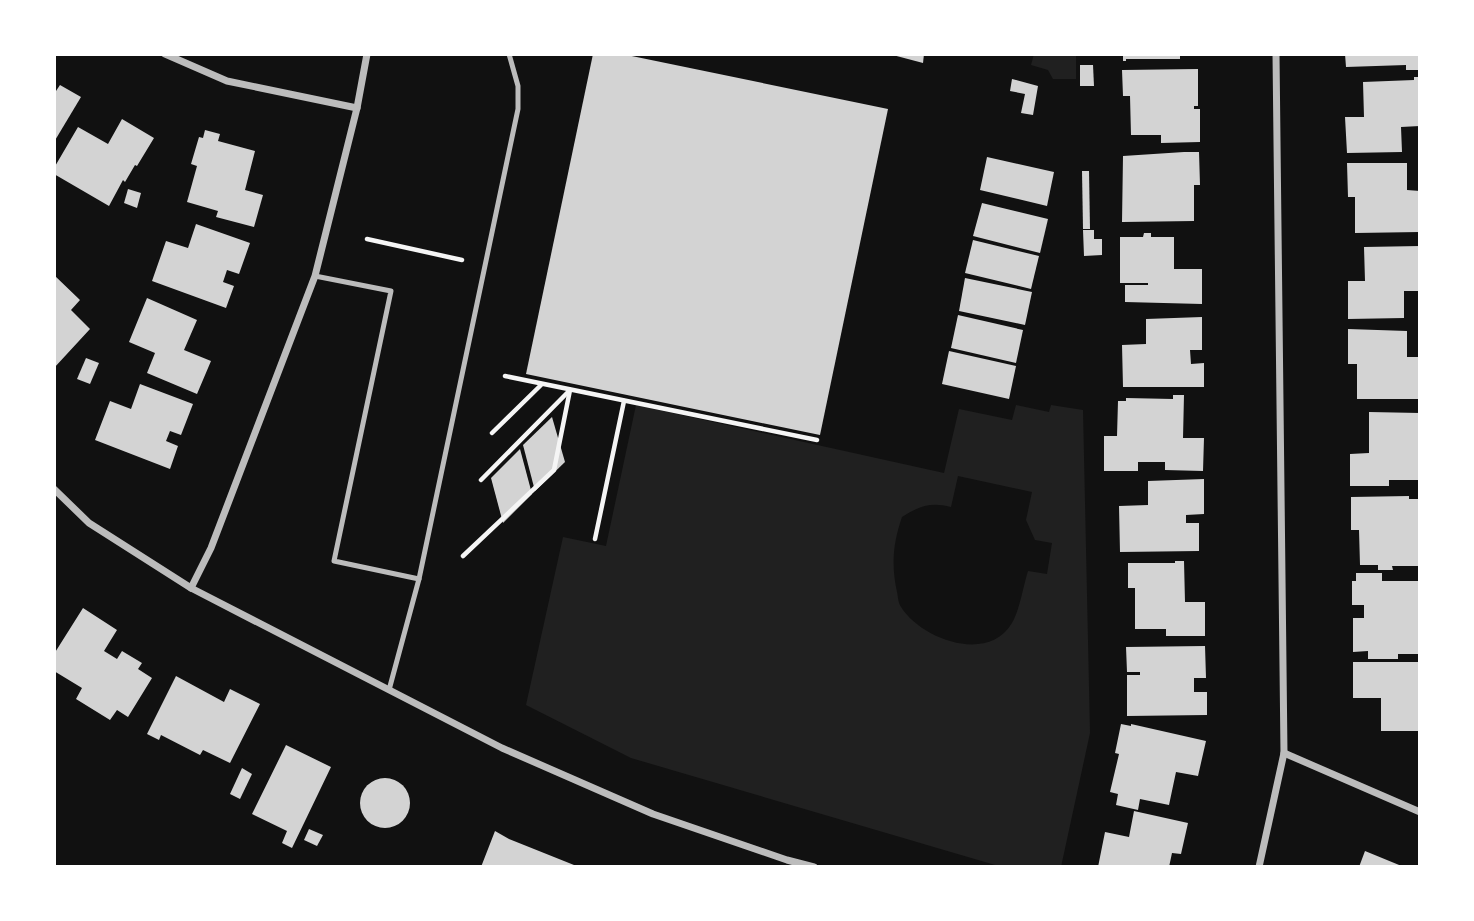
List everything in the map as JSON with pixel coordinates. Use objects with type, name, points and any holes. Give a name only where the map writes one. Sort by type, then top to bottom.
[{"type":"street","points":[[165,54],[227,80],[357,108]]},
{"type":"street","points":[[191,589],[211,548],[315,276],[368,54]]},
{"type":"street","points":[[1259,867],[1283,753],[1276,54]]},
{"type":"street","points":[[54,489],[89,523],[191,589],[389,691],[502,747],[653,814],[814,867]]},
{"type":"street","points":[[1283,753],[1420,812]]},
{"type":"lane","points":[[389,691],[419,579],[519,109],[518,86],[509,54]]},
{"type":"lane","points":[[315,276],[391,291],[334,561],[419,579]]},
{"type":"path","points":[[367,239],[463,260]]},
{"type":"path","points":[[505,376],[817,440]]},
{"type":"path","points":[[492,433],[541,384]]},
{"type":"path","points":[[481,480],[570,390]]},
{"type":"path","points":[[463,556],[554,470],[570,390]]},
{"type":"path","points":[[596,539],[624,401]]},
{"type":"shaded area","points":[[1034,54],[1076,54],[1076,79],[1053,79],[1048,70],[1031,65]]},
{"type":"shaded area","points":[[636,405],[944,473],[959,409],[1012,420],[1016,405],[1049,412],[1051,405],[1083,410],[1090,733],[1061,867],[1002,867],[631,758],[526,705],[563,537],[606,546]],"holes":[[[958,476],[1032,492],[1026,520],[1035,540],[1052,543],[1047,574],[1028,571],[1015,617],[1001,635],[987,642],[955,642],[923,629],[911,619],[899,604],[894,573],[895,545],[902,517],[925,506],[951,507]]]},
{"type":"building","points":[[593,54],[622,54],[888,109],[820,435],[526,374]]},
{"type":"building","points":[[889,54],[924,54],[923,63]]},
{"type":"building","points":[[1123,54],[1180,54],[1180,59],[1123,61]]},
{"type":"building","points":[[1345,54],[1420,54],[1420,70],[1406,70],[1406,65],[1346,67]]},
{"type":"building","points":[[1080,65],[1093,65],[1094,86],[1080,86]]},
{"type":"building","points":[[1198,69],[1198,106],[1194,106],[1194,109],[1200,109],[1200,142],[1161,143],[1161,135],[1131,135],[1130,96],[1123,96],[1122,70]]},
{"type":"building","points":[[1414,77],[1420,77],[1420,126],[1401,127],[1402,152],[1347,153],[1345,117],[1364,117],[1363,82],[1414,80]]},
{"type":"building","points":[[1012,79],[1038,86],[1033,115],[1021,113],[1025,94],[1010,91]]},
{"type":"building","points":[[60,85],[81,97],[54,142],[54,94]]},
{"type":"building","points":[[122,119],[154,138],[137,166],[135,165],[125,182],[123,180],[109,206],[54,174],[54,168],[78,127],[108,144]]},
{"type":"building","points":[[205,130],[220,134],[218,141],[255,151],[245,190],[263,195],[254,227],[216,217],[218,211],[187,202],[197,166],[191,164],[199,137],[203,138]]},
{"type":"building","points":[[1199,152],[1200,185],[1194,185],[1194,221],[1122,222],[1123,156]]},
{"type":"building","points":[[987,157],[1054,172],[1047,206],[980,190]]},
{"type":"building","points":[[1347,163],[1407,163],[1407,190],[1420,191],[1420,232],[1355,233],[1355,197],[1348,197]]},
{"type":"building","points":[[1082,171],[1089,171],[1090,229],[1083,229]]},
{"type":"building","points":[[128,189],[141,193],[137,208],[124,203]]},
{"type":"building","points":[[982,203],[1048,219],[1040,253],[973,236]]},
{"type":"building","points":[[196,224],[250,243],[239,274],[227,270],[223,282],[234,286],[226,308],[152,281],[166,241],[188,248]]},
{"type":"building","points":[[1083,230],[1094,230],[1094,239],[1102,239],[1102,255],[1084,256]]},
{"type":"building","points":[[1144,233],[1151,233],[1151,237],[1174,237],[1174,269],[1202,269],[1202,304],[1125,302],[1125,285],[1148,283],[1120,283],[1120,237],[1143,237]]},
{"type":"building","points":[[973,240],[1039,256],[1031,289],[965,273]]},
{"type":"building","points":[[1420,246],[1420,291],[1404,291],[1404,318],[1348,319],[1348,281],[1365,281],[1364,247]]},
{"type":"building","points":[[54,275],[80,300],[71,310],[90,329],[54,368]]},
{"type":"building","points":[[965,278],[1032,292],[1025,325],[959,311]]},
{"type":"building","points":[[147,298],[197,320],[184,350],[211,361],[197,394],[147,373],[155,353],[129,342]]},
{"type":"building","points":[[958,315],[1023,330],[1016,363],[951,348]]},
{"type":"building","points":[[1202,317],[1202,350],[1190,350],[1191,364],[1204,363],[1204,387],[1123,387],[1122,345],[1146,344],[1146,319]]},
{"type":"building","points":[[1348,329],[1407,331],[1407,357],[1420,357],[1420,399],[1357,399],[1357,364],[1348,364]]},
{"type":"building","points":[[949,351],[1016,366],[1009,399],[942,384]]},
{"type":"building","points":[[86,358],[99,363],[90,384],[77,379]]},
{"type":"building","points":[[140,384],[193,404],[181,435],[170,431],[166,441],[178,446],[170,469],[95,440],[110,401],[131,409]]},
{"type":"building","points":[[1173,395],[1184,395],[1183,438],[1204,438],[1203,471],[1165,470],[1165,462],[1138,462],[1138,471],[1104,471],[1104,436],[1117,436],[1118,401],[1126,401],[1126,398],[1173,399]]},
{"type":"building","points":[[1369,412],[1420,413],[1420,480],[1389,480],[1389,486],[1350,486],[1350,454],[1369,453]]},
{"type":"building","points":[[552,417],[565,462],[535,491],[523,445]]},
{"type":"building","points":[[520,449],[532,494],[503,523],[491,478]]},
{"type":"building","points":[[1204,479],[1204,514],[1186,515],[1186,523],[1199,523],[1199,551],[1120,552],[1119,506],[1148,505],[1148,481]]},
{"type":"building","points":[[1409,496],[1409,499],[1420,499],[1420,566],[1392,566],[1393,570],[1378,570],[1378,565],[1360,565],[1359,530],[1351,530],[1351,497]]},
{"type":"building","points":[[1184,561],[1185,602],[1205,602],[1205,636],[1166,636],[1166,629],[1135,629],[1135,588],[1128,588],[1128,563]]},
{"type":"building","points":[[1356,573],[1382,573],[1382,581],[1420,581],[1420,654],[1398,654],[1398,659],[1368,659],[1368,651],[1353,652],[1353,618],[1364,618],[1364,605],[1352,605],[1352,581],[1356,581]]},
{"type":"building","points":[[83,608],[117,630],[104,651],[117,659],[122,651],[142,663],[138,669],[152,678],[128,717],[117,710],[110,720],[76,699],[82,688],[54,671],[54,654]]},
{"type":"building","points":[[1205,646],[1206,678],[1194,678],[1194,692],[1207,692],[1207,715],[1127,716],[1127,675],[1140,675],[1140,672],[1127,672],[1126,647]]},
{"type":"building","points":[[1353,662],[1420,662],[1420,731],[1381,731],[1381,698],[1353,698]]},
{"type":"building","points":[[176,676],[224,702],[230,689],[260,704],[230,763],[203,750],[200,755],[161,735],[159,740],[147,734]]},
{"type":"building","points":[[1121,724],[1206,741],[1198,776],[1176,772],[1169,805],[1140,799],[1138,810],[1116,805],[1118,794],[1110,792],[1119,754],[1115,753]]},
{"type":"building","points":[[286,745],[331,767],[292,848],[282,843],[287,831],[252,814]]},
{"type":"building","points":[[242,768],[252,774],[240,799],[230,794]]},
{"type":"building","points":[[385,778],[402,786],[410,803],[402,820],[385,828],[368,820],[360,803],[368,786]]},
{"type":"building","points":[[1134,811],[1188,823],[1181,854],[1172,853],[1169,867],[1098,867],[1105,832],[1129,837]]},
{"type":"building","points":[[309,829],[323,835],[317,846],[304,840]]},
{"type":"building","points":[[495,831],[509,839],[579,867],[481,867]]},
{"type":"building","points":[[1365,851],[1404,867],[1359,867]]}]
